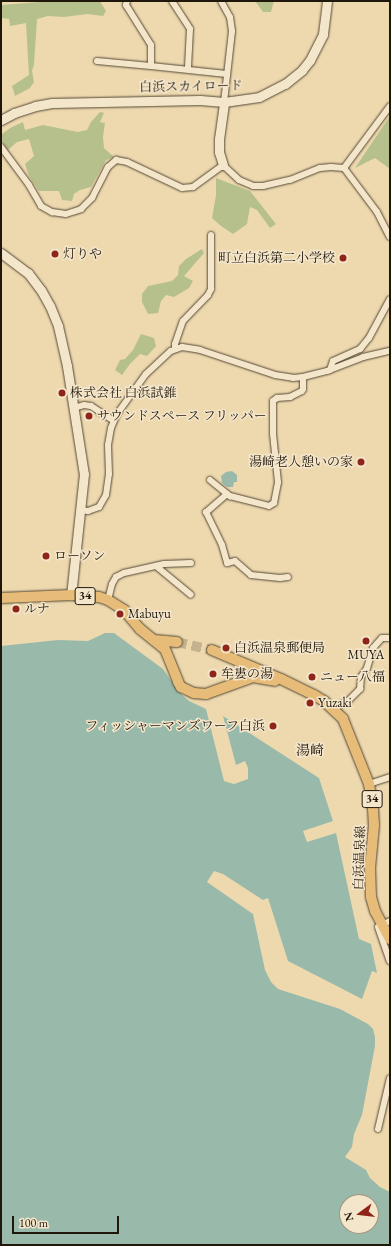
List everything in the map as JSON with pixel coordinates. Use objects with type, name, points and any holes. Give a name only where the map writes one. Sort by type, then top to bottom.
[{"type":"main road","name":"白浜温泉線","points":[[1,598],[71,595],[99,597],[108,600],[124,610],[140,629],[165,649],[174,674],[181,687],[194,693],[206,694],[253,677],[294,686]]},
{"type":"main road","points":[[152,639],[177,642]]},
{"type":"main road","name":"白浜温泉線","points":[[212,650],[281,679],[314,695],[333,709],[346,724],[369,784],[374,808],[370,868],[371,897],[375,911],[387,922],[390,939]]},
{"type":"street","points":[[127,1],[126,5],[151,45],[151,66]]},
{"type":"street","points":[[172,1],[190,29],[188,68]]},
{"type":"street","points":[[221,1],[230,17],[232,31],[219,139],[219,152],[223,165],[239,180],[254,186],[263,186],[290,180],[320,168],[344,168]]},
{"type":"street","name":"白浜スカイロード","points":[[1,120],[14,113],[35,106],[52,103],[200,100],[224,102],[247,99],[272,91],[302,70],[313,53],[323,34],[327,1]]},
{"type":"street","points":[[97,61],[188,68],[227,74]]},
{"type":"street","points":[[344,168],[390,106]]},
{"type":"street","points":[[1,147],[29,185],[41,206],[52,212],[66,214],[81,209],[92,198],[108,167],[116,160],[127,162],[182,188],[193,187],[223,165]]},
{"type":"street","points":[[344,168],[377,212],[390,237]]},
{"type":"street","points":[[176,349],[175,344],[183,321],[208,295],[211,289],[210,235]]},
{"type":"street","points":[[1,254],[28,273],[50,306],[67,366],[83,466],[81,510],[71,595]]},
{"type":"street","points":[[330,370],[333,361],[360,349],[368,338],[390,299]]},
{"type":"street","points":[[81,510],[88,511],[99,507],[106,495],[110,474],[108,445],[114,422],[131,392],[163,357],[176,349],[182,347],[200,350],[275,375],[286,377],[303,377],[330,370],[363,357],[390,351]]},
{"type":"street","points":[[210,480],[227,494],[242,500],[269,506],[274,503],[278,482],[273,434],[273,401],[277,398],[290,397],[302,391],[303,377]]},
{"type":"street","points":[[74,408],[90,406],[114,422]]},
{"type":"street","points":[[227,494],[206,512],[222,545],[227,563],[235,562],[251,575],[280,578],[288,577]]},
{"type":"street","points":[[108,600],[112,584],[116,576],[156,566],[191,563]]},
{"type":"street","points":[[156,566],[191,595]]},
{"type":"street","points":[[333,709],[349,700],[360,689],[361,677],[367,668],[373,648],[382,638],[390,638]]},
{"type":"street","points":[[369,784],[390,777]]},
{"type":"street","points":[[387,922],[378,927],[390,961]]},
{"type":"street","points":[[378,1129],[390,1078]]},
{"type":"green space","points":[[53,1],[100,1],[106,11],[103,16],[87,14],[64,17],[48,16],[37,19],[34,64],[32,71],[34,82],[30,88],[15,96],[12,86],[29,75],[26,23],[10,26],[9,19],[1,18],[1,5]]},
{"type":"green space","points":[[255,1],[274,1],[271,12],[263,12]]},
{"type":"green space","points":[[100,112],[104,113],[100,122],[105,123],[103,137],[104,148],[114,157],[106,160],[91,187],[80,190],[74,194],[72,201],[62,200],[59,191],[39,191],[29,176],[25,164],[34,156],[29,139],[17,142],[8,150],[1,140],[1,135],[10,128],[23,122],[25,130],[43,125],[78,132],[87,130],[91,122]]},
{"type":"green space","points":[[390,116],[390,169],[375,158],[355,168]]},
{"type":"green space","points":[[216,178],[250,191],[276,224],[270,228],[257,210],[250,207],[247,224],[233,234],[221,226],[212,218],[216,195]]},
{"type":"green space","points":[[202,249],[204,253],[184,276],[193,281],[189,288],[174,297],[166,295],[161,301],[158,313],[148,314],[142,302],[142,294],[148,286],[172,281],[178,275],[179,266],[186,259]]},
{"type":"green space","points":[[141,334],[154,338],[156,346],[147,356],[140,354],[122,375],[115,370],[120,360],[125,359],[133,350]]},
{"type":"shaded area","points":[[232,471],[237,475],[237,482],[234,482],[233,487],[227,487],[222,483],[221,476],[226,472]]},
{"type":"shaded area","points":[[105,633],[114,633],[163,669],[180,693],[189,701],[206,709],[224,781],[234,784],[248,779],[248,768],[245,761],[236,765],[223,716],[319,778],[333,821],[303,831],[307,842],[336,833],[359,939],[371,944],[377,973],[372,971],[362,999],[288,961],[268,898],[263,900],[223,874],[214,871],[207,882],[253,914],[265,970],[271,982],[278,989],[340,1009],[368,1024],[373,1029],[375,1046],[362,1115],[354,1134],[352,1147],[345,1157],[366,1170],[370,1178],[380,1187],[390,1192],[390,1245],[1,1245],[1,646],[58,640],[88,641]]},
{"type":"tunnel","points":[[177,642],[212,650]]},
{"type":"place","name":"灯りや","points":[[55,254]]},
{"type":"place","name":"町立白浜第二小学校","points":[[343,258]]},
{"type":"place","name":"株式会社 白浜試錐","points":[[62,393]]},
{"type":"place","name":"サウンドスペース フリッパー","points":[[89,416]]},
{"type":"place","name":"湯崎老人憩いの家","points":[[361,462]]},
{"type":"place","name":"ローソン","points":[[46,556]]},
{"type":"place","name":"ルナ","points":[[16,609]]},
{"type":"place","name":"Mabuyu","points":[[120,614]]},
{"type":"place","name":"MUYA","points":[[366,641]]},
{"type":"place","name":"白浜温泉郵便局","points":[[226,648]]},
{"type":"place","name":"牟婁の湯","points":[[213,674]]},
{"type":"place","name":"ニュー八福","points":[[312,677]]},
{"type":"place","name":"Yuzaki","points":[[310,703]]},
{"type":"place","name":"フィッシャーマンズワーフ白浜","points":[[273,726]]},
{"type":"district","name":"湯崎","points":[[310,750]]}]
